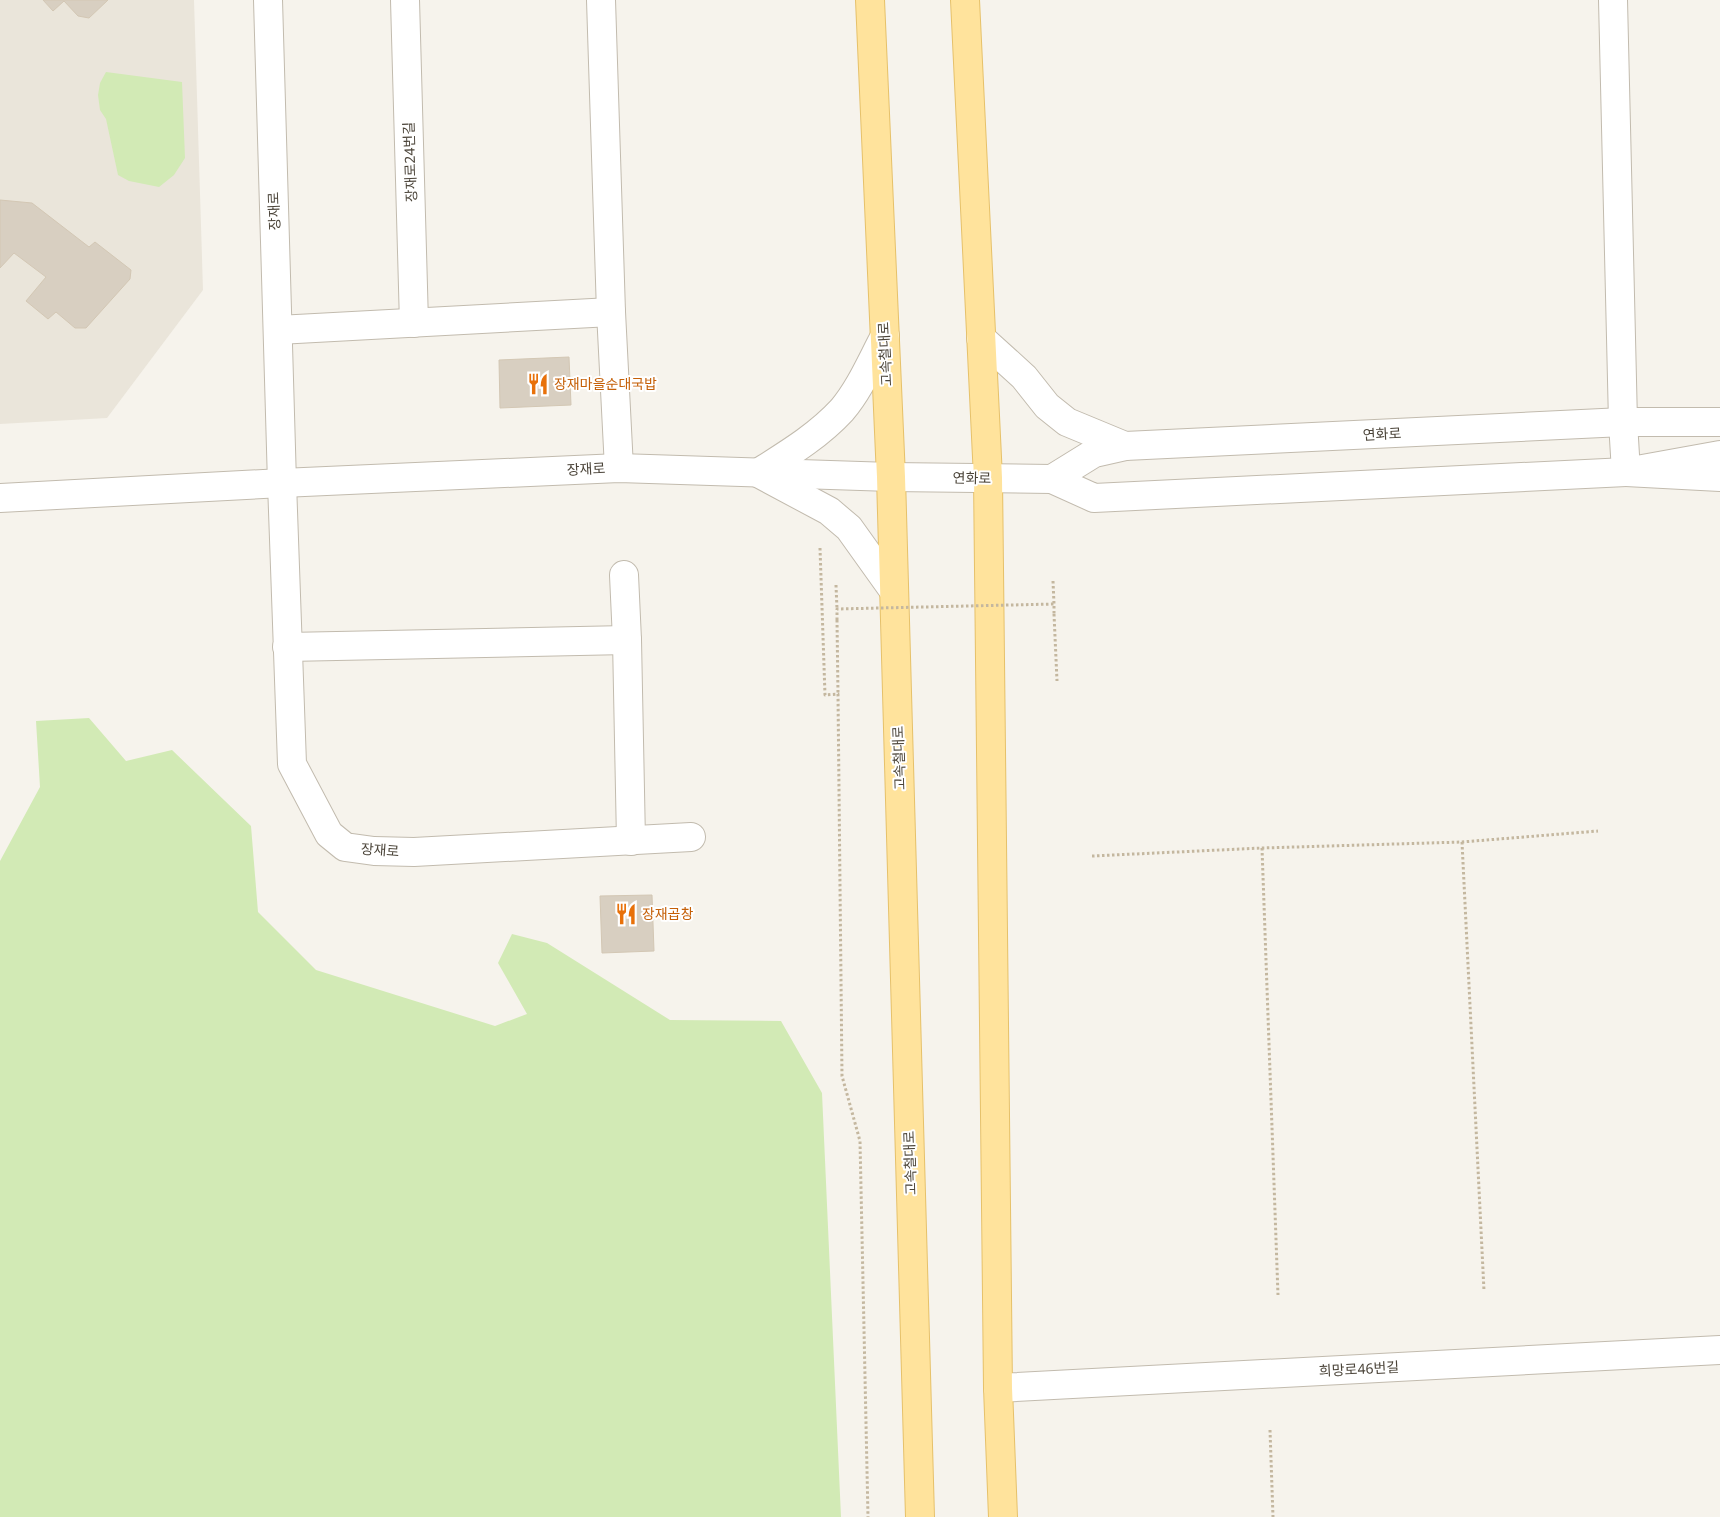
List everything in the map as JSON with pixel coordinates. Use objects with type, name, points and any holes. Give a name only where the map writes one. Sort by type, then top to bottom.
[{"type":"main road","name":"고속철대로","points":[[870,0],[891,477],[920,1517]]},
{"type":"main road","points":[[965,0],[988,478],[998,1388],[1003,1517]]},
{"type":"street","name":"장재로","points":[[268,0],[292,764],[330,834],[345,847],[374,851],[414,852],[691,837]]},
{"type":"street","name":"장재로24번길","points":[[405,0],[414,323]]},
{"type":"street","points":[[601,0],[611,312],[619,468]]},
{"type":"street","points":[[1613,0],[1623,422],[1626,472],[1720,477]]},
{"type":"street","points":[[278,330],[611,312]]},
{"type":"street","points":[[885,336],[856,389],[842,410],[809,440],[758,473],[829,511],[849,528],[894,591]]},
{"type":"street","points":[[981,338],[1024,378],[1048,406],[1067,422],[1125,446]]},
{"type":"street","points":[[1623,422],[1720,402]]},
{"type":"street","name":"연화로","points":[[1052,479],[1094,453],[1125,446],[1623,422],[1720,422]]},
{"type":"street","name":"연화로","points":[[891,477],[1052,479],[1094,498],[1626,472],[1720,455]]},
{"type":"street","name":"장재로","points":[[282,483],[619,468],[891,477]]},
{"type":"street","points":[[0,498],[282,483]]},
{"type":"street","points":[[624,575],[631,841]]},
{"type":"street","points":[[287,647],[627,640]]},
{"type":"street","name":"희망로46번길","points":[[998,1388],[1720,1350]]},
{"type":"path","points":[[820,548],[825,695],[838,694]]},
{"type":"path","points":[[1053,581],[1057,681]]},
{"type":"path","points":[[836,585],[842,1076],[860,1141],[868,1517]]},
{"type":"path","points":[[837,609],[1054,604]]},
{"type":"path","points":[[1092,856],[1262,848],[1462,842],[1598,831]]},
{"type":"path","points":[[1462,842],[1484,1291]]},
{"type":"path","points":[[1262,848],[1278,1295]]},
{"type":"path","points":[[1270,1430],[1273,1517]]},
{"type":"shaded area","points":[[0,0],[194,0],[203,290],[107,418],[0,424]]},
{"type":"green space","points":[[106,72],[182,82],[185,158],[174,175],[159,187],[129,181],[118,175],[106,119],[100,110],[98,95],[100,83]]},
{"type":"green space","points":[[89,718],[126,761],[172,750],[251,826],[258,912],[316,970],[495,1026],[527,1014],[498,963],[512,934],[547,943],[670,1020],[781,1021],[822,1093],[841,1517],[0,1517],[0,861],[40,787],[36,721]]},
{"type":"building","points":[[43,0],[108,0],[89,18],[78,16],[64,1],[53,11]]},
{"type":"building","points":[[0,200],[32,203],[89,247],[95,242],[131,270],[130,279],[86,328],[75,328],[56,312],[48,319],[26,301],[46,277],[14,253],[0,268]]},
{"type":"building","points":[[569,357],[571,405],[500,408],[499,360]]},
{"type":"building","points":[[652,895],[654,951],[602,953],[600,896]]},
{"type":"place","name":"장재마을순대국밥","points":[[538,384]]},
{"type":"place","name":"장재곱창","points":[[626,914]]}]
